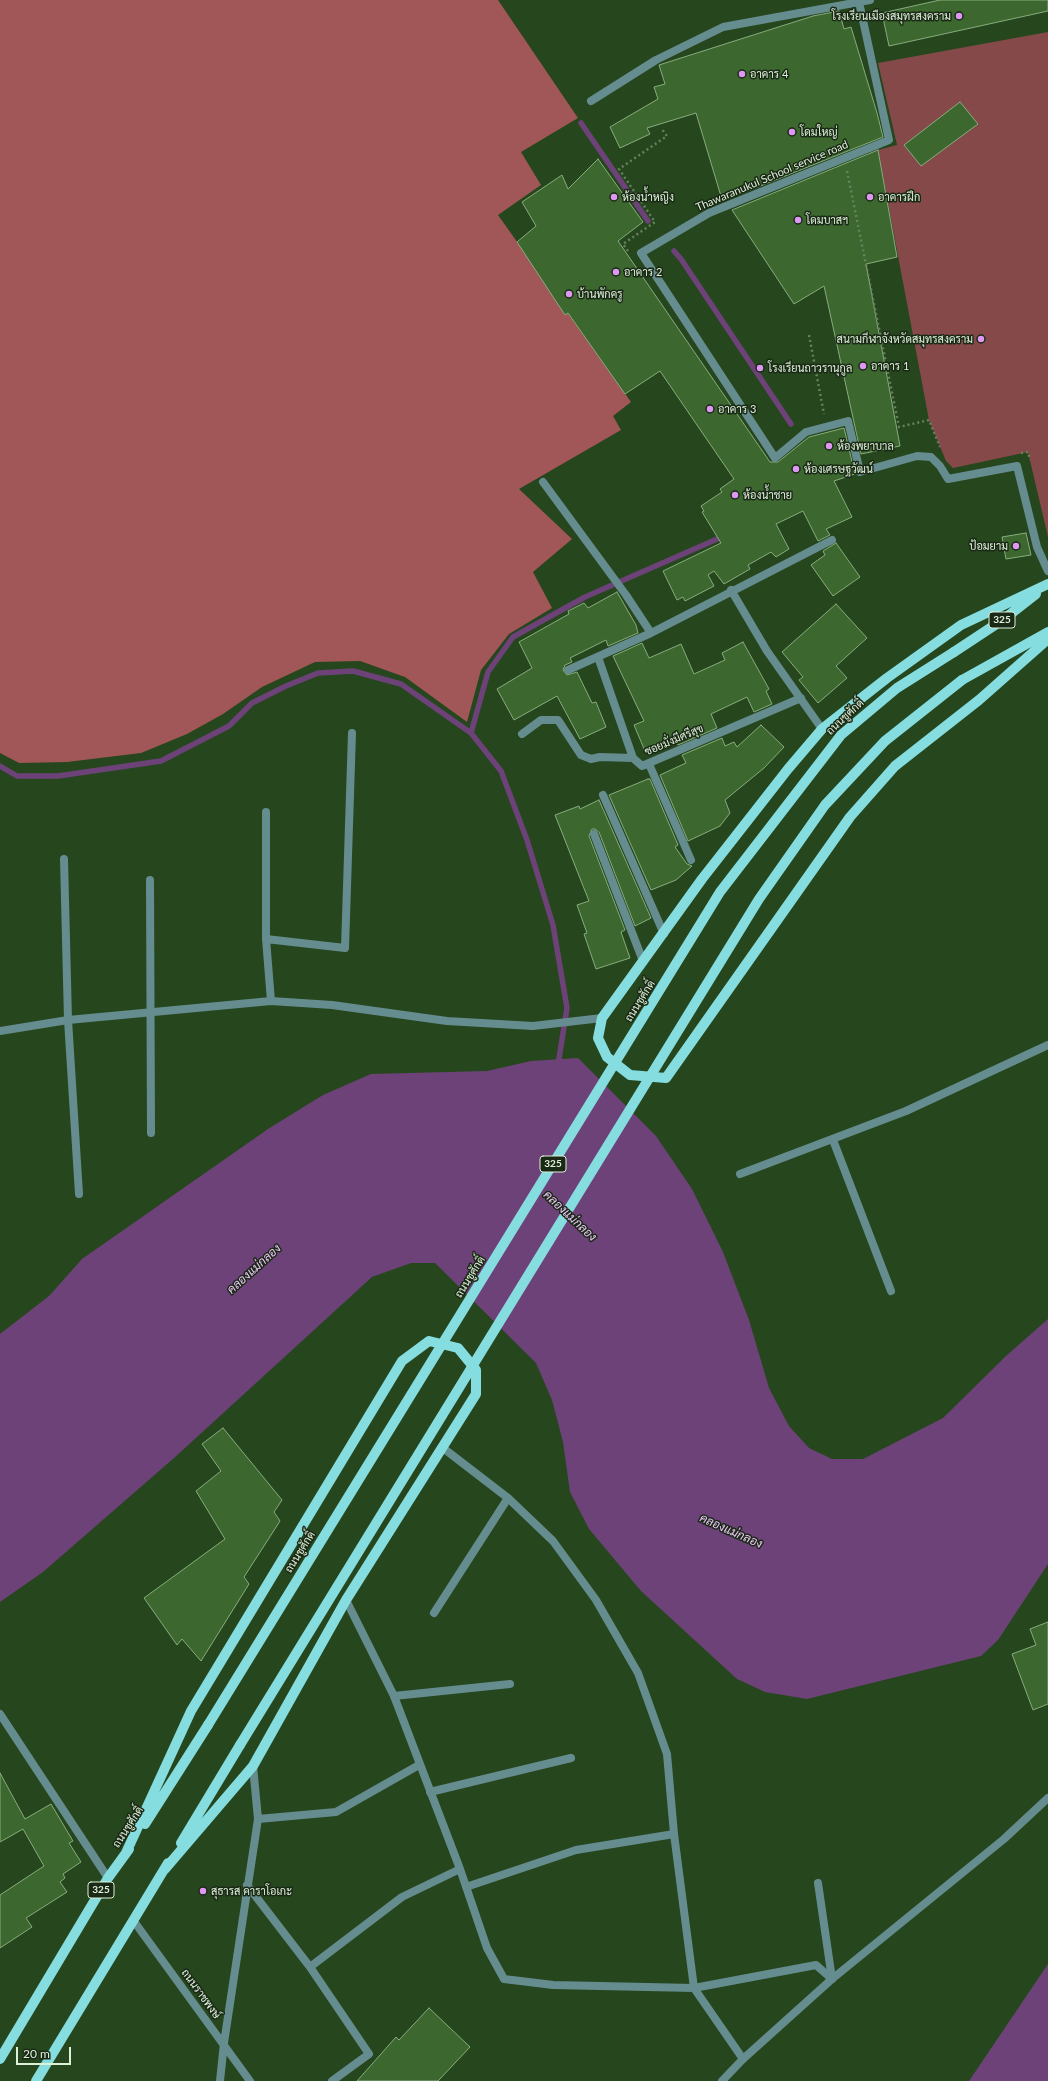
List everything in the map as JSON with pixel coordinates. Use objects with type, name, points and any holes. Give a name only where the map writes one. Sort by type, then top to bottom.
[{"type":"main road","name":"ถนนชูศักดิ์","points":[[0,2059],[108,1878],[125,1855],[208,1725],[720,892],[841,735],[898,688],[1004,619],[1048,584]]},
{"type":"main road","points":[[1048,584],[961,625],[887,678],[822,729],[788,769],[702,879],[664,934],[602,1018],[598,1038],[607,1057],[630,1075],[666,1078],[850,817],[895,766],[980,700],[1048,640]]},
{"type":"main road","points":[[36,2081],[240,1745],[759,899],[825,805],[885,741],[962,680],[1048,632]]},
{"type":"main road","points":[[125,1855],[191,1711],[402,1361],[429,1341],[458,1348],[476,1370],[476,1394],[346,1600],[253,1766],[165,1869]]},
{"type":"street","points":[[591,101],[656,60],[723,27],[870,0]]},
{"type":"street","name":"Thawaranukul School service road","points":[[859,2],[889,140],[709,213],[640,253],[775,458],[806,432],[848,421],[860,472],[917,456],[931,457],[940,466],[948,479],[1017,466],[1037,547],[1048,571]]},
{"type":"street","points":[[543,482],[626,595],[651,633]]},
{"type":"street","points":[[568,670],[651,633],[731,590],[832,540]]},
{"type":"street","points":[[731,590],[767,651],[822,729]]},
{"type":"street","name":"ซอยมั่งมีศรีสุข","points":[[598,657],[633,758],[642,766],[801,698]]},
{"type":"street","points":[[522,734],[541,720],[558,720],[581,755],[591,759],[600,757],[633,758]]},
{"type":"street","points":[[266,939],[345,948],[352,733]]},
{"type":"street","points":[[649,764],[691,860]]},
{"type":"street","points":[[603,795],[664,934]]},
{"type":"street","points":[[266,812],[266,939],[271,1001]]},
{"type":"street","points":[[594,834],[643,961]]},
{"type":"street","points":[[64,859],[68,1020],[79,1194]]},
{"type":"street","points":[[150,880],[151,1133]]},
{"type":"street","points":[[0,1031],[68,1020],[271,1001],[332,1005],[446,1021],[534,1026],[582,1022],[602,1018]]},
{"type":"street","points":[[740,1174],[833,1140],[906,1111],[1048,1044]]},
{"type":"street","points":[[833,1140],[891,1291]]},
{"type":"street","points":[[443,1448],[508,1498],[553,1541],[596,1600],[638,1673],[667,1754],[674,1834],[694,1988],[743,2059]]},
{"type":"street","points":[[434,1613],[508,1498]]},
{"type":"street","points":[[346,1600],[394,1696],[460,1870],[487,1948],[504,1979],[553,1985],[694,1988],[816,1965],[832,1979]]},
{"type":"street","points":[[394,1696],[510,1684]]},
{"type":"street","points":[[0,1714],[108,1878]]},
{"type":"street","points":[[430,1792],[571,1758]]},
{"type":"street","points":[[258,1819],[336,1812],[419,1765]]},
{"type":"street","points":[[220,2081],[224,2043],[258,1819],[253,1766]]},
{"type":"street","points":[[722,2081],[743,2059],[832,1979],[1004,1839],[1048,1798]]},
{"type":"street","points":[[466,1887],[576,1850],[674,1834]]},
{"type":"street","points":[[310,1967],[402,1897],[460,1870]]},
{"type":"street","points":[[818,1882],[832,1979]]},
{"type":"street","points":[[247,1885],[310,1967],[369,2054],[332,2081]]},
{"type":"street","name":"ถนนราชพงษ์","points":[[133,1920],[224,2043],[250,2081]]},
{"type":"path","points":[[631,256],[623,244],[655,222],[619,169],[667,136],[661,128]]},
{"type":"path","points":[[845,158],[899,427],[929,420],[943,454]]},
{"type":"path","points":[[809,335],[826,426]]},
{"type":"path","points":[[1020,454],[1028,452],[1032,467]]},
{"type":"shaded area","points":[[0,0],[498,0],[578,118],[521,152],[541,185],[498,215],[631,402],[613,416],[621,430],[519,489],[572,539],[533,572],[552,608],[509,634],[481,670],[467,722],[405,677],[360,661],[315,662],[262,687],[223,714],[187,734],[141,753],[67,762],[19,763],[0,753]]},
{"type":"shaded area","name":"สนามกีฬาจังหวัดสมุทรสงคราม","points":[[1048,32],[1048,537],[1028,452],[953,468],[946,461],[929,420],[878,150],[897,145],[878,63]]},
{"type":"water","name":"คลองแม่กลอง","points":[[578,1058],[656,1136],[692,1189],[723,1252],[749,1320],[769,1388],[789,1426],[809,1448],[832,1459],[863,1459],[943,1418],[1006,1356],[1048,1319],[1048,1564],[998,1640],[981,1656],[807,1699],[765,1692],[737,1679],[641,1591],[589,1529],[570,1492],[563,1442],[552,1400],[536,1363],[435,1263],[411,1263],[372,1277],[174,1458],[43,1572],[0,1602],[0,1334],[49,1296],[82,1259],[268,1129],[323,1095],[371,1074],[487,1071],[531,1061]]},
{"type":"water","points":[[1048,1964],[1048,2081],[969,2081]]},
{"type":"building","points":[[940,0],[1048,0],[1048,11],[889,46],[882,13]]},
{"type":"building","points":[[839,11],[844,29],[851,27],[883,137],[725,200],[720,193],[696,113],[647,128],[650,134],[620,148],[610,127],[658,99],[654,87],[665,84],[659,65],[813,16]]},
{"type":"building","points":[[960,102],[978,124],[921,166],[904,145]]},
{"type":"building","points":[[878,150],[897,257],[866,264],[900,446],[861,454],[824,286],[794,304],[732,210]]},
{"type":"building","points":[[598,159],[643,222],[618,241],[770,462],[778,462],[809,437],[844,428],[855,474],[834,481],[852,517],[826,529],[830,535],[818,541],[803,511],[776,524],[789,549],[776,557],[771,552],[748,565],[750,569],[724,584],[714,571],[708,575],[714,586],[685,601],[683,597],[677,600],[663,571],[721,543],[702,512],[704,511],[701,506],[722,492],[720,489],[734,479],[660,371],[625,394],[568,313],[565,315],[517,242],[536,226],[522,202],[562,175],[568,189]]},
{"type":"building","name":"ป้อมยาม","points":[[1026,533],[1031,555],[1006,559],[1002,537]]},
{"type":"building","points":[[836,543],[860,577],[833,596],[811,565],[825,555],[823,551]]},
{"type":"building","points":[[617,592],[636,625],[638,633],[608,646],[606,640],[570,658],[572,662],[565,665],[563,670],[567,675],[577,672],[592,703],[596,702],[606,727],[580,739],[557,696],[514,720],[497,689],[532,668],[519,642],[569,614],[568,611],[584,603],[588,608]]},
{"type":"building","points":[[836,604],[867,638],[836,666],[847,678],[818,703],[799,680],[803,677],[782,652]]},
{"type":"building","points":[[743,642],[769,689],[766,691],[772,704],[754,712],[747,697],[711,714],[717,728],[678,745],[675,738],[645,751],[634,725],[644,721],[613,656],[642,643],[649,658],[681,644],[694,674],[725,660],[722,653]]},
{"type":"building","points":[[761,725],[784,747],[764,768],[725,800],[730,813],[720,826],[688,841],[660,775],[686,763],[682,755],[722,738],[725,746],[734,742],[737,747]]},
{"type":"building","points":[[650,779],[678,845],[675,847],[687,864],[692,866],[676,880],[651,890],[609,795]]},
{"type":"building","points":[[599,800],[651,918],[635,926],[599,832],[592,829],[589,836],[625,930],[621,932],[630,958],[596,969],[584,934],[587,933],[577,905],[589,901],[555,815],[579,806],[580,809]]},
{"type":"building","points":[[223,1428],[282,1500],[274,1512],[280,1521],[244,1577],[249,1584],[201,1661],[182,1639],[177,1645],[144,1598],[225,1539],[196,1491],[221,1471],[202,1444]]},
{"type":"building","points":[[1048,1622],[1048,1704],[1033,1710],[1012,1654],[1036,1645],[1030,1629]]},
{"type":"building","points":[[0,1773],[25,1819],[51,1804],[73,1841],[69,1843],[81,1862],[63,1874],[65,1878],[60,1882],[67,1892],[26,1918],[32,1927],[0,1948],[0,1895],[44,1866],[23,1829],[0,1842]]},
{"type":"building","points":[[429,2008],[470,2047],[438,2081],[357,2081],[396,2037],[399,2040]]},
{"type":"waterway","points":[[581,123],[648,221]]},
{"type":"waterway","points":[[674,251],[681,259],[791,424]]},
{"type":"waterway","points":[[471,733],[488,672],[513,637],[585,597],[724,536]]},
{"type":"waterway","points":[[0,766],[17,776],[58,776],[161,761],[229,726],[252,703],[286,686],[318,673],[353,671],[401,684],[471,733],[501,771],[527,840],[553,925],[567,1008],[558,1065]]},
{"type":"place","name":"โรงเรียนเมืองสมุทรสงคราม","points":[[959,16]]},
{"type":"place","name":"อาคาร 4","points":[[742,74]]},
{"type":"place","name":"โดมใหญ่","points":[[792,132]]},
{"type":"place","name":"ห้องน้ำหญิง","points":[[614,197]]},
{"type":"place","name":"อาคารฝึก","points":[[870,197]]},
{"type":"place","name":"โดมบาสฯ","points":[[798,220]]},
{"type":"place","name":"อาคาร 2","points":[[616,272]]},
{"type":"place","name":"บ้านพักครู","points":[[569,294]]},
{"type":"place","name":"สนามกีฬาจังหวัดสมุทรสงคราม","points":[[981,339]]},
{"type":"place","name":"อาคาร 1","points":[[863,366]]},
{"type":"place","name":"โรงเรียนถาวรานุกูล","points":[[760,368]]},
{"type":"place","name":"อาคาร 3","points":[[710,409]]},
{"type":"place","name":"ห้องพยาบาล","points":[[829,446]]},
{"type":"place","name":"ห้องเศรษฐวัฒน์","points":[[796,469]]},
{"type":"place","name":"ห้องน้ำชาย","points":[[735,495]]},
{"type":"place","name":"ป้อมยาม","points":[[1016,546]]},
{"type":"place","name":"สุธารส คาราโอเกะ","points":[[203,1891]]}]
